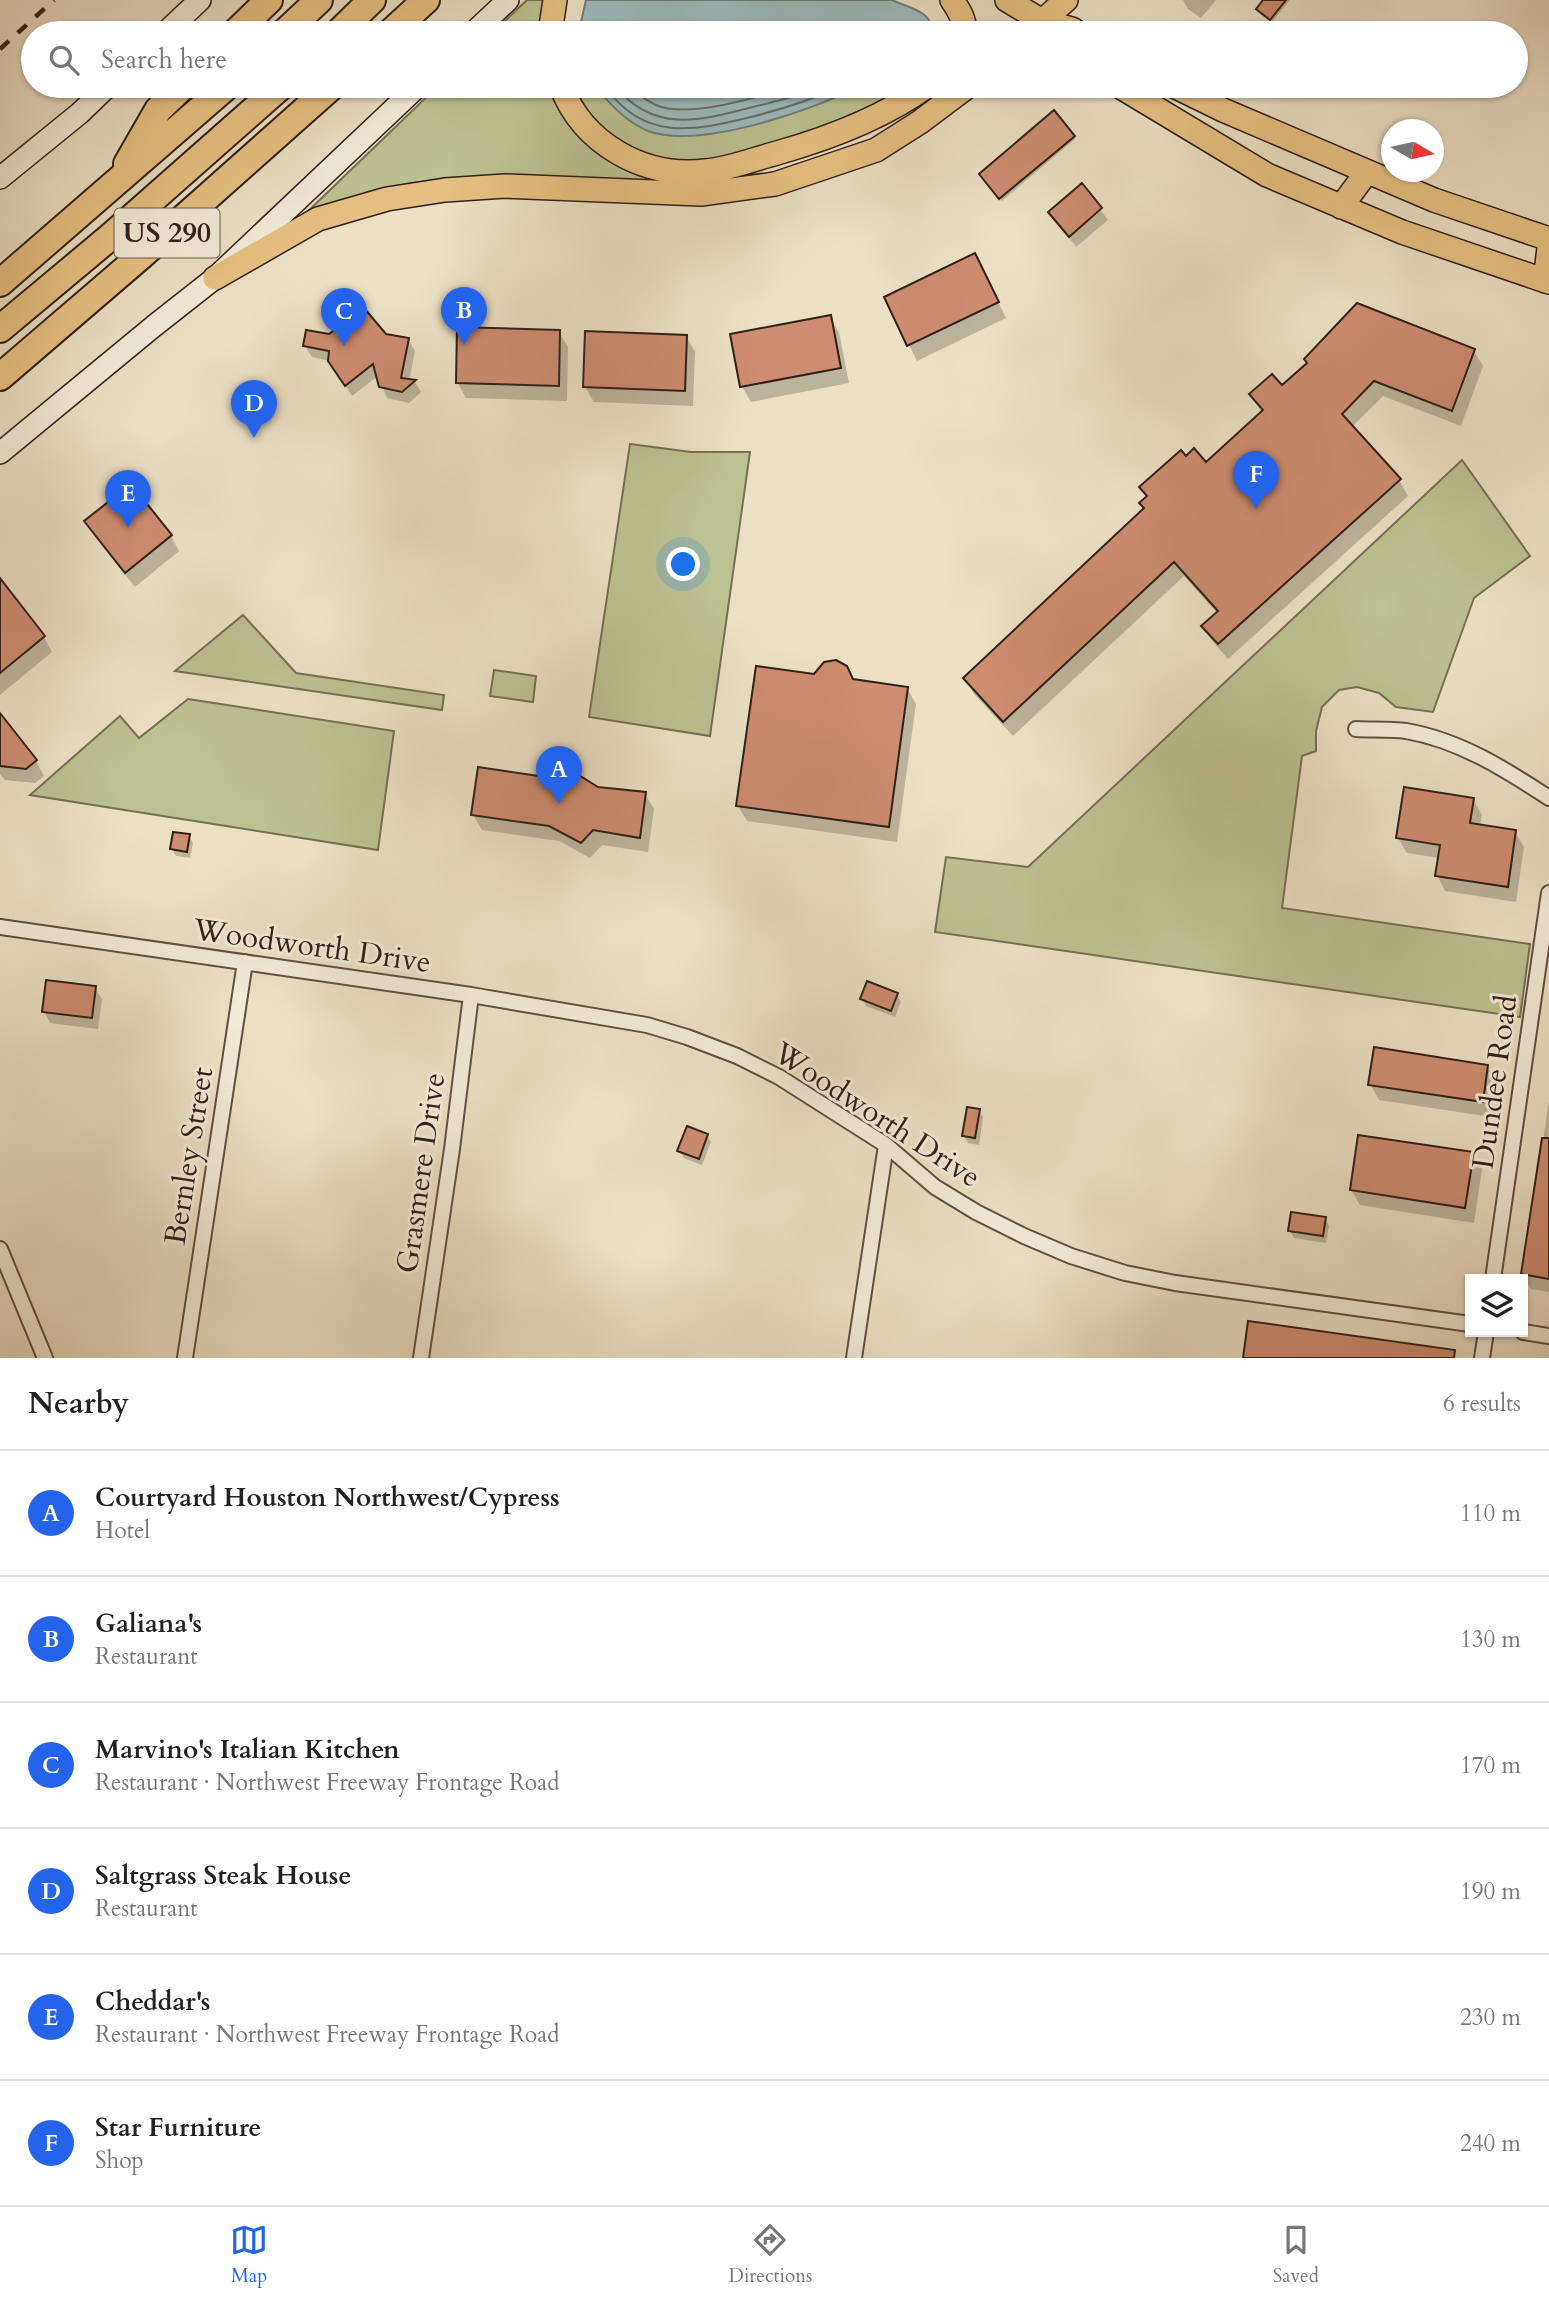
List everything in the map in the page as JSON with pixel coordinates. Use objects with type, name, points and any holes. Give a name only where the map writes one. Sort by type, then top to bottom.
[{"type":"highway","points":[[247,21],[269,0]]},
{"type":"highway","points":[[297,21],[319,0]]},
{"type":"highway","points":[[350,21],[372,0]]},
{"type":"highway","points":[[403,21],[426,0]]},
{"type":"highway","points":[[115,185],[158,110],[170,98]]},
{"type":"highway","name":"US 290","points":[[0,283],[213,98]]},
{"type":"highway","points":[[0,329],[110,237],[267,98]]},
{"type":"highway","name":"US 290","points":[[0,377],[318,98]]},
{"type":"main road","points":[[178,21],[200,0]]},
{"type":"main road","points":[[486,21],[508,0]]},
{"type":"main road","points":[[552,21],[555,0]]},
{"type":"main road","points":[[952,0],[963,21]]},
{"type":"main road","points":[[1007,0],[1031,21]]},
{"type":"main road","points":[[1047,21],[1066,0]]},
{"type":"main road","points":[[0,178],[96,98]]},
{"type":"main road","points":[[0,453],[215,278],[405,98]]},
{"type":"main road","points":[[568,98],[580,120],[616,152],[661,170],[693,172],[725,168],[821,140],[867,120],[906,98]]},
{"type":"main road","points":[[215,278],[318,219],[387,199],[445,190],[505,186],[701,194],[775,184],[876,150],[952,98]]},
{"type":"main road","points":[[1139,98],[1267,175],[1402,232],[1547,281],[1549,248]]},
{"type":"main road","points":[[1200,98],[1366,173],[1434,200],[1549,239]]},
{"type":"main road","points":[[1341,206],[1366,173]]},
{"type":"street","points":[[1356,729],[1406,731],[1464,748],[1502,767],[1549,798]]},
{"type":"street","name":"Dundee Road","points":[[1494,1274],[1549,893]]},
{"type":"street","name":"Woodworth Drive","points":[[0,927],[603,1016],[687,1037],[737,1056],[779,1077],[886,1145],[935,1187],[976,1212],[1071,1256],[1125,1273],[1175,1283],[1465,1323]]},
{"type":"street","name":"Bernley Street","points":[[185,1358],[245,962]]},
{"type":"street","name":"Grasmere Drive","points":[[421,1358],[452,1149],[471,995]]},
{"type":"street","points":[[854,1358],[886,1145]]},
{"type":"street","points":[[0,1249],[45,1358]]},
{"type":"street","points":[[1528,1333],[1549,1336]]},
{"type":"street","points":[[1482,1358],[1485,1337]]},
{"type":"green space","points":[[527,0],[549,0],[546,21],[505,21]]},
{"type":"green space","points":[[426,98],[564,98],[615,162],[649,178],[648,184],[448,178],[407,184],[368,194],[309,217],[306,213]]},
{"type":"green space","points":[[580,98],[892,98],[798,140],[696,163],[645,157],[608,133],[592,118]]},
{"type":"green space","points":[[630,444],[691,452],[750,452],[710,736],[589,717]]},
{"type":"green space","points":[[1462,460],[1530,556],[1474,598],[1433,712],[1396,707],[1379,693],[1357,687],[1339,690],[1322,707],[1316,731],[1316,751],[1302,756],[1282,908],[1530,944],[1520,1017],[935,932],[946,857],[1028,867]]},
{"type":"green space","points":[[243,615],[296,673],[444,695],[442,710],[175,671]]},
{"type":"green space","points":[[494,670],[536,676],[533,702],[490,696]]},
{"type":"green space","points":[[188,699],[394,731],[378,850],[30,795],[120,716],[139,738]]},
{"type":"water","points":[[586,0],[892,0],[919,11],[929,21],[581,21]]},
{"type":"water","points":[[606,98],[834,98],[756,125],[696,135],[670,136],[648,131],[626,118]]},
{"type":"building","points":[[1263,0],[1286,0],[1270,20],[1256,9]]},
{"type":"building","points":[[1054,110],[1075,136],[999,199],[979,174]]},
{"type":"building","points":[[1082,183],[1102,208],[1069,237],[1048,212]]},
{"type":"building","points":[[975,253],[999,302],[907,346],[884,297]]},
{"type":"building","points":[[1357,303],[1475,349],[1452,411],[1374,381],[1342,414],[1401,479],[1218,644],[1201,626],[1218,611],[1174,562],[1003,722],[963,678],[1144,508],[1139,503],[1147,496],[1139,487],[1181,450],[1186,456],[1194,448],[1206,462],[1263,410],[1249,394],[1272,374],[1282,385],[1307,363],[1304,359]]},
{"type":"building","points":[[364,308],[386,334],[409,338],[401,378],[416,380],[402,392],[379,387],[373,364],[345,386],[328,361],[329,351],[303,346],[306,330],[329,334]]},
{"type":"building","points":[[831,315],[841,368],[740,387],[730,334]]},
{"type":"building","points":[[457,327],[560,330],[559,386],[456,383]]},
{"type":"building","points":[[585,331],[687,335],[685,391],[583,387]]},
{"type":"building","points":[[131,484],[172,535],[125,573],[84,521]]},
{"type":"building","points":[[0,578],[45,636],[0,673]]},
{"type":"building","points":[[836,660],[847,666],[853,679],[908,687],[889,827],[736,806],[756,666],[814,674],[824,662]]},
{"type":"building","points":[[0,713],[37,760],[26,769],[0,766]]},
{"type":"building","points":[[478,767],[546,777],[547,768],[562,770],[577,774],[598,787],[646,792],[640,838],[593,830],[581,843],[549,826],[471,815]]},
{"type":"building","points":[[1404,787],[1474,798],[1470,823],[1516,830],[1508,887],[1435,876],[1440,845],[1396,838]]},
{"type":"building","points":[[173,832],[190,834],[187,852],[170,849]]},
{"type":"building","points":[[46,980],[96,986],[92,1018],[42,1012]]},
{"type":"building","points":[[867,981],[898,993],[891,1011],[860,999]]},
{"type":"building","points":[[1374,1047],[1488,1065],[1483,1102],[1368,1085]]},
{"type":"building","points":[[967,1107],[980,1109],[975,1138],[962,1136]]},
{"type":"building","points":[[687,1126],[708,1134],[699,1159],[677,1151]]},
{"type":"building","points":[[1358,1135],[1474,1152],[1465,1208],[1350,1190]]},
{"type":"building","points":[[1542,1138],[1549,1138],[1549,1279],[1521,1274]]},
{"type":"building","points":[[1291,1212],[1326,1217],[1323,1236],[1288,1231]]},
{"type":"building","points":[[1248,1321],[1455,1350],[1454,1358],[1243,1358]]},
{"type":"railway","points":[[31,21],[54,0]]},
{"type":"railway","points":[[0,49],[21,30]]},
{"type":"place","name":"Galiana's","points":[[464,345]]},
{"type":"place","name":"Marvino's Italian Kitchen","points":[[344,346]]},
{"type":"place","name":"Saltgrass Steak House","points":[[254,438]]},
{"type":"place","name":"Star Furniture","points":[[1256,509]]},
{"type":"place","name":"Cheddar's","points":[[128,528]]},
{"type":"place","name":"Courtyard Houston Northwest/Cypress","points":[[559,804]]}]
